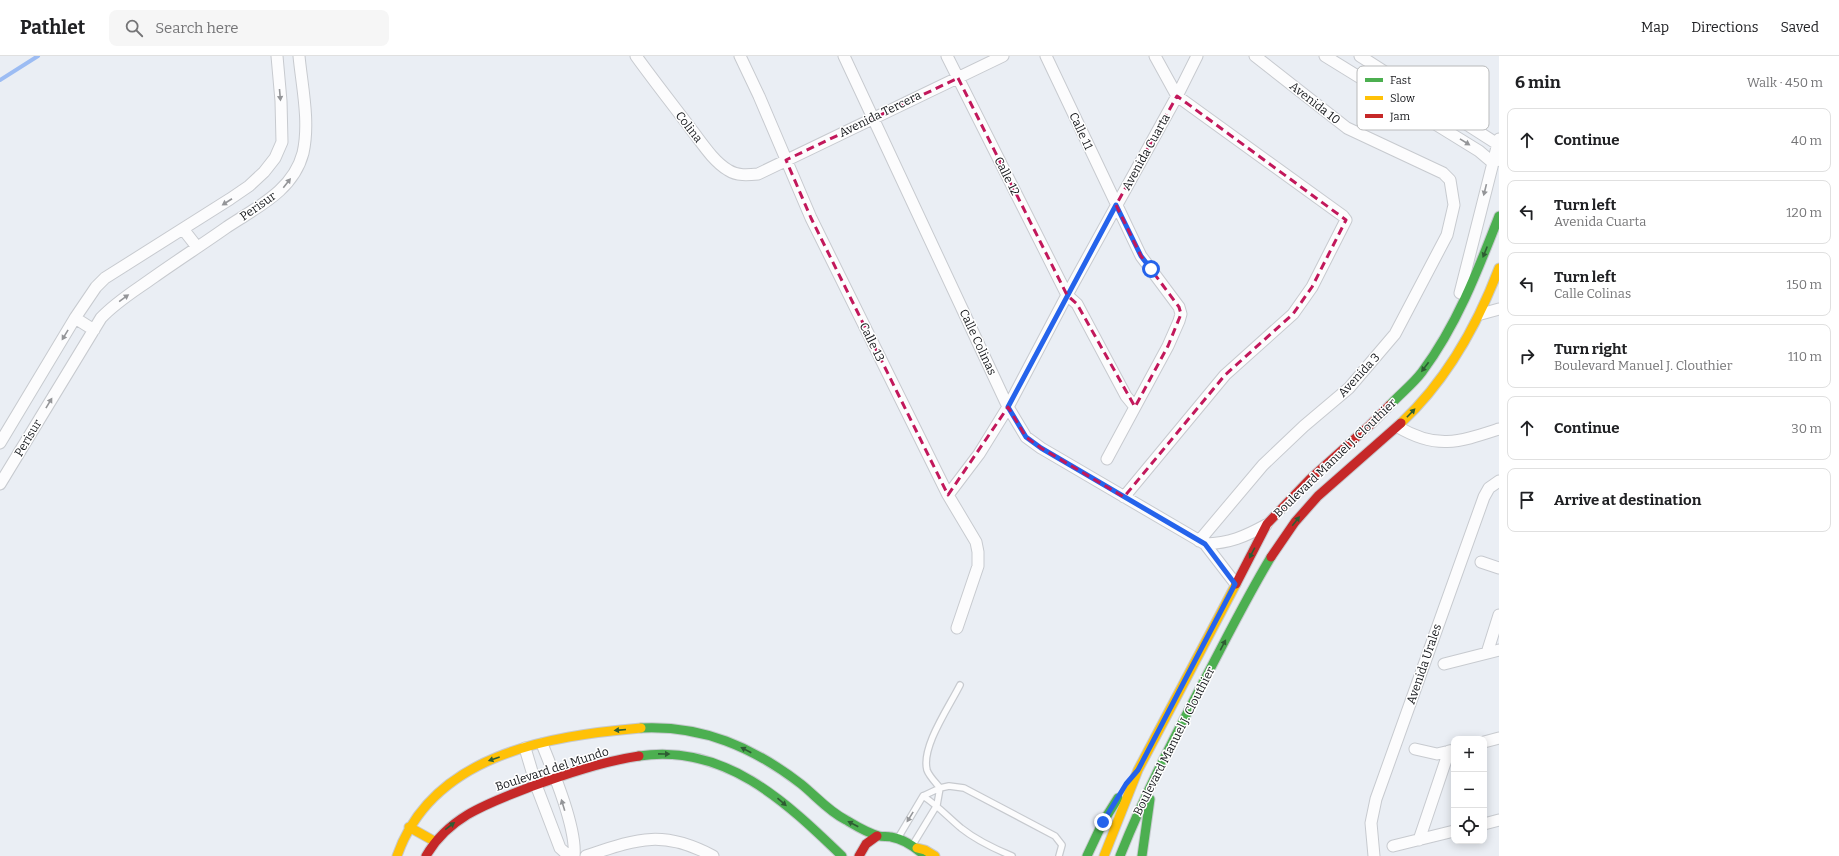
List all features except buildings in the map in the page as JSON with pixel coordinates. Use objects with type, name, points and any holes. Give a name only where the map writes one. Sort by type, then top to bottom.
[{"type":"main road","name":"Boulevard Manuel J. Clouthier","points":[[1104,856],[1138,770],[1267,524],[1310,479],[1370,425],[1421,373],[1450,330],[1485,253],[1499,216]]},
{"type":"main road","name":"Boulevard Manuel J. Clouthier","points":[[1120,856],[1129,832],[1152,783],[1237,618],[1286,534],[1320,496],[1362,456],[1398,427],[1437,383],[1466,340],[1495,291],[1499,268]]},
{"type":"main road","name":"Boulevard del Mundo","points":[[397,856],[401,842],[420,810],[440,790],[460,776],[487,761],[525,748],[587,734],[619,730],[671,728],[699,732],[742,748],[781,770],[839,816],[877,836],[897,839],[915,847],[925,856]]},
{"type":"main road","name":"Boulevard del Mundo","points":[[426,856],[434,841],[445,830],[466,814],[496,800],[555,778],[608,761],[661,754],[680,755],[710,761],[744,776],[777,798],[842,856]]},
{"type":"main road","points":[[1087,856],[1103,822],[1126,784],[1138,770]]},
{"type":"main road","points":[[1142,856],[1152,783]]},
{"type":"main road","points":[[409,827],[434,841]]},
{"type":"main road","points":[[859,856],[862,848],[869,840],[877,836]]},
{"type":"main road","points":[[915,847],[925,850],[935,856]]},
{"type":"street","name":"Perisur","points":[[0,443],[74,318],[96,287],[105,278],[249,186],[275,158],[282,142],[277,56]]},
{"type":"street","name":"Perisur","points":[[0,484],[94,330],[111,308],[197,247],[269,200],[282,188],[295,172],[302,153],[305,134],[299,56]]},
{"type":"street","name":"Colina","points":[[636,56],[703,145],[721,165],[734,173],[749,175],[758,174]]},
{"type":"street","name":"Calle 13","points":[[740,56],[811,218],[948,495],[976,542],[978,566],[957,628]]},
{"type":"street","name":"Calle Colinas","points":[[844,56],[1008,407],[1026,437],[1036,445],[1202,542],[1235,584]]},
{"type":"street","name":"Calle 12","points":[[947,56],[1067,295],[1077,304],[1126,396],[1135,407]]},
{"type":"street","name":"Avenida Tercera","points":[[758,174],[1003,56]]},
{"type":"street","name":"Calle 11","points":[[1046,56],[1141,256],[1179,307],[1181,314],[1168,346],[1135,407]]},
{"type":"street","points":[[1124,497],[1225,375],[1293,314],[1312,287],[1346,220],[1343,216],[1177,96],[1155,56]]},
{"type":"street","name":"Avenida Cuarta","points":[[948,495],[979,454],[1008,407],[1067,295],[1177,96],[1197,56]]},
{"type":"street","name":"Avenida 10","points":[[1255,56],[1347,128],[1443,173],[1450,180],[1453,195]]},
{"type":"street","points":[[1325,56],[1357,76]]},
{"type":"street","points":[[1360,56],[1376,66]]},
{"type":"street","points":[[1446,130],[1495,161]]},
{"type":"street","points":[[1453,322],[1495,161],[1498,142],[1479,130]]},
{"type":"street","name":"Avenida 3","points":[[1202,542],[1264,465],[1304,426],[1349,388],[1395,334],[1447,235],[1454,205],[1453,195]]},
{"type":"street","points":[[183,229],[197,247]]},
{"type":"street","points":[[1481,314],[1499,309]]},
{"type":"street","points":[[74,318],[94,330]]},
{"type":"street","points":[[1107,459],[1135,407]]},
{"type":"street","name":"Boulevard Manuel J. Clouthier","points":[[1398,427],[1413,436],[1446,442],[1467,440],[1499,429]]},
{"type":"street","name":"Avenida Urales","points":[[1374,856],[1371,823],[1376,799],[1484,497],[1490,488],[1499,481]]},
{"type":"street","points":[[1202,542],[1226,543],[1246,536],[1267,524]]},
{"type":"street","points":[[1481,562],[1499,568]]},
{"type":"street","points":[[1487,653],[1499,615]]},
{"type":"street","points":[[1444,664],[1499,650]]},
{"type":"street","points":[[1487,741],[1499,738]]},
{"type":"street","points":[[542,744],[555,778],[575,844],[574,856]]},
{"type":"street","points":[[525,748],[536,785],[560,848],[569,856]]},
{"type":"street","points":[[1416,750],[1437,754],[1451,750]]},
{"type":"street","points":[[1419,840],[1451,750]]},
{"type":"street","points":[[1487,823],[1499,820]]},
{"type":"street","points":[[552,826],[561,826],[568,821]]},
{"type":"street","points":[[1393,846],[1451,832]]},
{"type":"street","points":[[586,856],[618,845],[656,838],[674,840],[692,845],[713,856]]},
{"type":"lane","points":[[915,847],[937,805],[940,788],[928,772],[925,761],[931,741],[960,685]]},
{"type":"lane","points":[[897,839],[923,796],[940,788],[957,786],[964,788],[1055,836],[1062,844],[1059,856]]},
{"type":"lane","points":[[923,796],[937,805],[962,828],[998,850],[1012,856]]},
{"type":"highlighted area","points":[[958,78],[1067,295],[1077,304],[1135,407],[1168,346],[1181,314],[1179,307],[1141,256],[1116,205],[1177,96],[1346,220],[1312,287],[1293,314],[1225,375],[1124,497],[1041,448],[1026,437],[1008,407],[948,495],[811,218],[786,160]]},
{"type":"waterway","points":[[0,80],[38,56]]},
{"type":"traffic: fast","points":[[1390,405],[1415,381],[1446,335],[1475,277],[1499,216]]},
{"type":"traffic: fast","points":[[1120,856],[1150,787],[1172,742],[1238,615],[1271,557]]},
{"type":"traffic: fast","points":[[641,728],[685,730],[726,741],[745,749],[783,771],[801,784],[828,808],[858,827],[879,836],[896,838],[905,842],[925,856]]},
{"type":"traffic: fast","points":[[639,756],[670,754],[699,758],[726,767],[751,780],[775,797],[798,815],[842,856]]},
{"type":"traffic: fast","points":[[1087,856],[1103,822],[1118,798]]},
{"type":"traffic: fast","points":[[1142,856],[1150,799]]},
{"type":"traffic: slow","points":[[1401,423],[1433,389],[1459,351],[1481,311],[1499,268]]},
{"type":"traffic: slow","points":[[1104,856],[1138,770],[1236,584]]},
{"type":"traffic: slow","points":[[397,856],[414,822],[437,795],[465,773],[497,757],[532,745],[568,737],[641,728]]},
{"type":"traffic: slow","points":[[409,827],[434,841]]},
{"type":"traffic: slow","points":[[917,848],[925,850],[935,856]]},
{"type":"traffic: jam","points":[[1236,584],[1267,524],[1310,479],[1390,405]]},
{"type":"traffic: jam","points":[[1271,557],[1295,522],[1318,496],[1401,423]]},
{"type":"traffic: jam","points":[[426,856],[435,842],[446,831],[471,812],[485,805],[570,773],[597,765],[639,756]]},
{"type":"traffic: jam","points":[[859,856],[866,844],[877,836]]},
{"type":"route","points":[[1103,822],[1126,784],[1138,770],[1235,584],[1205,544],[1041,448],[1026,437],[1008,407],[1116,205],[1141,256],[1151,269]]}]
